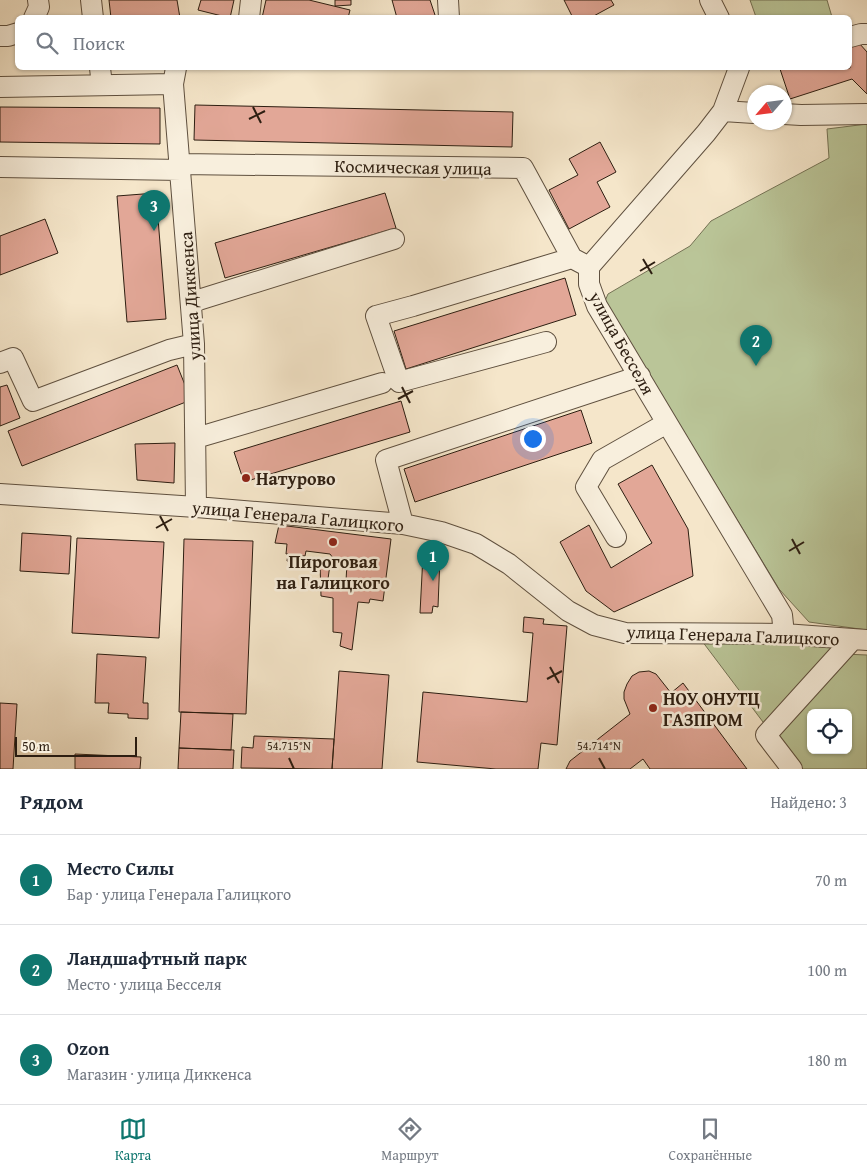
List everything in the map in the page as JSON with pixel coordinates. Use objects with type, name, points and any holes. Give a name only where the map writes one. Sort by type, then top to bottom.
[{"type":"street","points":[[35,15],[39,7],[38,0]]},
{"type":"street","points":[[91,0],[93,15]]},
{"type":"street","points":[[250,15],[251,0]]},
{"type":"street","points":[[448,0],[449,15]]},
{"type":"street","points":[[710,0],[718,15]]},
{"type":"street","points":[[0,36],[15,34]]},
{"type":"street","points":[[852,36],[867,34]]},
{"type":"street","name":"улица Бесселя","points":[[740,70],[723,112],[589,267],[589,284],[597,306],[782,615],[784,634]]},
{"type":"street","points":[[0,86],[101,76],[175,76]]},
{"type":"street","name":"улица Диккенса","points":[[175,76],[192,302],[196,508]]},
{"type":"street","points":[[723,112],[747,113]]},
{"type":"street","points":[[792,114],[867,114]]},
{"type":"street","name":"Космическая улица","points":[[0,167],[523,168],[572,258]]},
{"type":"street","points":[[192,302],[394,239]]},
{"type":"street","points":[[546,342],[399,382],[376,316],[572,258],[589,267]]},
{"type":"street","points":[[0,363],[13,358],[33,400],[169,350],[194,344]]},
{"type":"street","points":[[403,524],[386,460],[640,376]]},
{"type":"street","points":[[196,438],[382,383]]},
{"type":"street","points":[[616,537],[586,487],[602,460],[667,423]]},
{"type":"street","name":"улица Генерала Галицкого","points":[[0,494],[403,524],[441,532],[476,544],[509,564],[568,611],[594,625],[625,633],[784,634],[860,640]]},
{"type":"street","points":[[792,769],[766,735],[860,640]]},
{"type":"green space","points":[[750,0],[827,0],[831,15],[755,15]]},
{"type":"green space","points":[[867,124],[867,630],[809,622],[779,589],[605,301],[608,294],[690,246],[711,221],[829,158],[827,129]]},
{"type":"green space","points":[[699,637],[840,645],[766,726]]},
{"type":"green space","points":[[843,654],[867,655],[867,769],[799,769],[774,736]]},
{"type":"building","points":[[109,0],[177,0],[180,15],[111,15]]},
{"type":"building","points":[[201,0],[234,0],[231,15],[218,15],[198,10]]},
{"type":"building","points":[[266,0],[309,0],[350,10],[349,15],[263,15]]},
{"type":"building","points":[[335,0],[351,0],[351,5],[335,6]]},
{"type":"building","points":[[392,0],[430,0],[435,15],[396,15]]},
{"type":"building","points":[[564,0],[611,0],[614,5],[596,15],[572,15]]},
{"type":"building","points":[[859,43],[867,52],[867,94],[852,79],[792,98],[792,85],[785,85],[780,70],[852,70],[852,45]]},
{"type":"building","points":[[195,105],[513,112],[512,147],[194,140]]},
{"type":"building","points":[[0,107],[160,108],[160,144],[0,142]]},
{"type":"building","points":[[600,142],[616,172],[597,182],[610,207],[569,229],[549,190],[578,175],[569,159]]},
{"type":"building","points":[[156,193],[166,319],[127,322],[117,196]]},
{"type":"building","points":[[385,193],[396,228],[225,278],[215,243]]},
{"type":"building","points":[[45,219],[58,253],[0,275],[0,236]]},
{"type":"building","points":[[565,278],[576,315],[406,369],[394,331]]},
{"type":"building","points":[[177,365],[191,400],[22,466],[8,431]]},
{"type":"building","points":[[7,385],[20,418],[0,426],[0,387]]},
{"type":"building","points":[[401,401],[410,432],[244,482],[234,452]]},
{"type":"building","points":[[581,410],[592,443],[415,502],[404,469]]},
{"type":"building","points":[[175,443],[174,483],[137,480],[135,444]]},
{"type":"building","points":[[652,465],[688,529],[693,576],[614,612],[586,591],[560,542],[589,525],[611,568],[652,543],[618,484]]},
{"type":"building","points":[[279,525],[391,539],[383,601],[370,599],[369,603],[358,602],[352,650],[340,646],[342,633],[333,632],[333,598],[321,596],[320,564],[330,564],[328,579],[346,581],[347,563],[336,562],[330,554],[306,551],[305,556],[295,555],[295,562],[287,561],[287,544],[275,543]]},
{"type":"building","points":[[22,533],[71,536],[69,574],[20,571]]},
{"type":"building","points":[[77,538],[164,542],[159,638],[72,633]]},
{"type":"building","points":[[184,539],[253,541],[246,714],[179,712]]},
{"type":"building","points":[[423,555],[440,556],[438,607],[433,606],[432,613],[420,613]]},
{"type":"building","points":[[524,617],[544,619],[543,624],[567,626],[557,745],[541,743],[538,769],[496,769],[417,762],[423,692],[527,702],[533,633],[523,632]]},
{"type":"building","points":[[97,654],[146,657],[143,703],[148,703],[148,719],[128,718],[128,714],[108,713],[109,703],[95,703]]},
{"type":"building","points":[[339,671],[389,675],[382,769],[332,769]]},
{"type":"building","points":[[649,671],[656,674],[671,693],[683,683],[747,769],[650,769],[643,759],[630,769],[566,769],[570,761],[630,714],[624,699],[627,684],[632,676],[639,672]]},
{"type":"building","points":[[0,703],[17,704],[13,769],[0,769]]},
{"type":"building","points":[[181,712],[233,714],[231,750],[179,748]]},
{"type":"building","points":[[254,736],[334,739],[332,769],[241,768],[242,747],[253,748]]},
{"type":"building","points":[[179,748],[234,750],[233,769],[178,769]]},
{"type":"building","points":[[75,754],[141,757],[140,769],[75,769]]},
{"type":"place","name":"Ozon","points":[[154,231]]},
{"type":"place","name":"Ландшафтный парк","points":[[756,366]]},
{"type":"place","name":"Натурово","points":[[246,478]]},
{"type":"place","name":"Пироговая на Галицкого","points":[[333,542]]},
{"type":"place","name":"Место Силы","points":[[433,581]]},
{"type":"place","name":"НОУ ОНУТЦ ГАЗПРОМ","points":[[653,708]]}]
